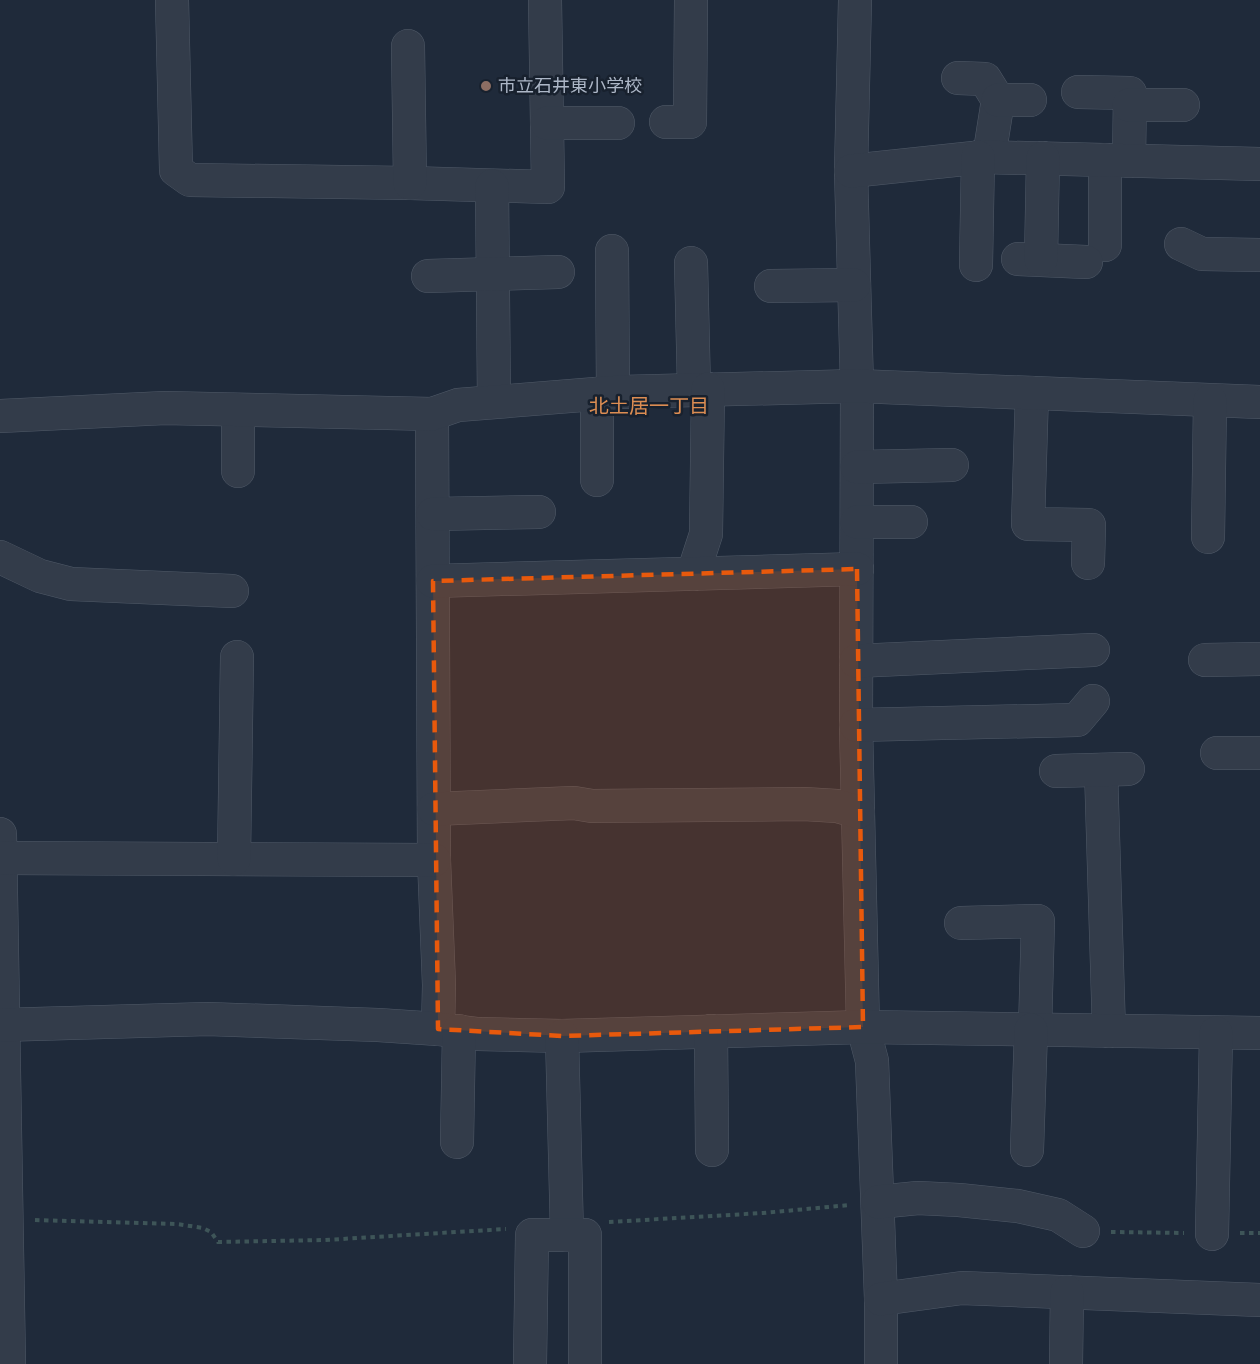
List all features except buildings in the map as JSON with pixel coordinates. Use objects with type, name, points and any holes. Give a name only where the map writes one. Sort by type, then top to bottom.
[{"type":"street","points":[[172,0],[176,170],[190,180],[548,187],[545,0]]},
{"type":"street","points":[[666,122],[690,122],[691,0]]},
{"type":"street","points":[[855,0],[851,171],[857,386],[856,725],[863,1026],[872,1061],[882,1299],[880,1364]]},
{"type":"street","points":[[408,46],[410,183]]},
{"type":"street","points":[[958,78],[985,79],[998,100],[984,157],[976,265]]},
{"type":"street","points":[[1043,158],[1030,259],[1096,253],[1130,93],[1078,92]]},
{"type":"street","points":[[998,100],[1030,100]]},
{"type":"street","points":[[1129,105],[1183,105]]},
{"type":"street","points":[[547,123],[618,123]]},
{"type":"street","points":[[851,171],[984,157],[1260,164]]},
{"type":"street","points":[[492,186],[494,402]]},
{"type":"street","points":[[1181,244],[1202,254],[1260,255]]},
{"type":"street","points":[[597,480],[605,393],[611,251]]},
{"type":"street","points":[[691,263],[701,389],[706,534],[693,574]]},
{"type":"street","points":[[428,276],[558,272]]},
{"type":"street","points":[[771,286],[854,285]]},
{"type":"street","points":[[0,416],[165,408],[432,414],[458,405],[605,393],[857,386],[1260,402]]},
{"type":"street","points":[[1032,393],[1028,524],[1089,525],[1088,563]]},
{"type":"street","points":[[1208,537],[1210,401]]},
{"type":"street","points":[[238,410],[238,471]]},
{"type":"street","points":[[432,414],[434,834],[439,985],[448,1030],[457,1142]]},
{"type":"street","points":[[857,467],[952,465]]},
{"type":"street","points":[[432,514],[539,512]]},
{"type":"street","points":[[857,522],[911,522]]},
{"type":"street","points":[[0,557],[40,576],[71,584],[232,591]]},
{"type":"street","points":[[433,582],[857,568]]},
{"type":"street","points":[[856,661],[1093,650]]},
{"type":"street","points":[[234,859],[237,657]]},
{"type":"street","points":[[1205,660],[1260,659]]},
{"type":"street","points":[[856,725],[1077,720],[1093,702]]},
{"type":"street","points":[[1217,753],[1260,753]]},
{"type":"street","points":[[1056,771],[1114,769],[1109,1031]]},
{"type":"street","points":[[0,858],[234,859],[460,830],[804,804],[837,806],[858,812]]},
{"type":"street","points":[[0,834],[3,1187],[7,1220],[9,1364]]},
{"type":"street","points":[[961,923],[1038,921],[1028,1150]]},
{"type":"street","points":[[2,1025],[208,1019],[448,1030],[478,1034],[561,1036],[863,1026],[1260,1033]]},
{"type":"street","points":[[711,1031],[712,1150]]},
{"type":"street","points":[[1212,1234],[1216,1033]]},
{"type":"street","points":[[561,1036],[567,1230]]},
{"type":"street","points":[[878,1202],[918,1198],[1024,1207],[1058,1215],[1083,1231]]},
{"type":"street","points":[[531,1364],[532,1235],[567,1230],[585,1235],[585,1364]]},
{"type":"street","points":[[882,1299],[962,1288],[1260,1300]]},
{"type":"street","points":[[1066,1364],[1067,1292]]},
{"type":"path","points":[[567,1230],[878,1202]]},
{"type":"path","points":[[7,1220],[177,1224],[203,1228],[211,1232],[218,1242],[326,1240],[507,1229]]},
{"type":"path","points":[[1083,1231],[1260,1233]]},
{"type":"highlighted area","points":[[857,569],[863,1027],[562,1036],[438,1029],[433,581]]},
{"type":"place","name":"市立石井東小学校","points":[[486,86]]},
{"type":"district","name":"北土居一丁目","points":[[649,406]]}]
